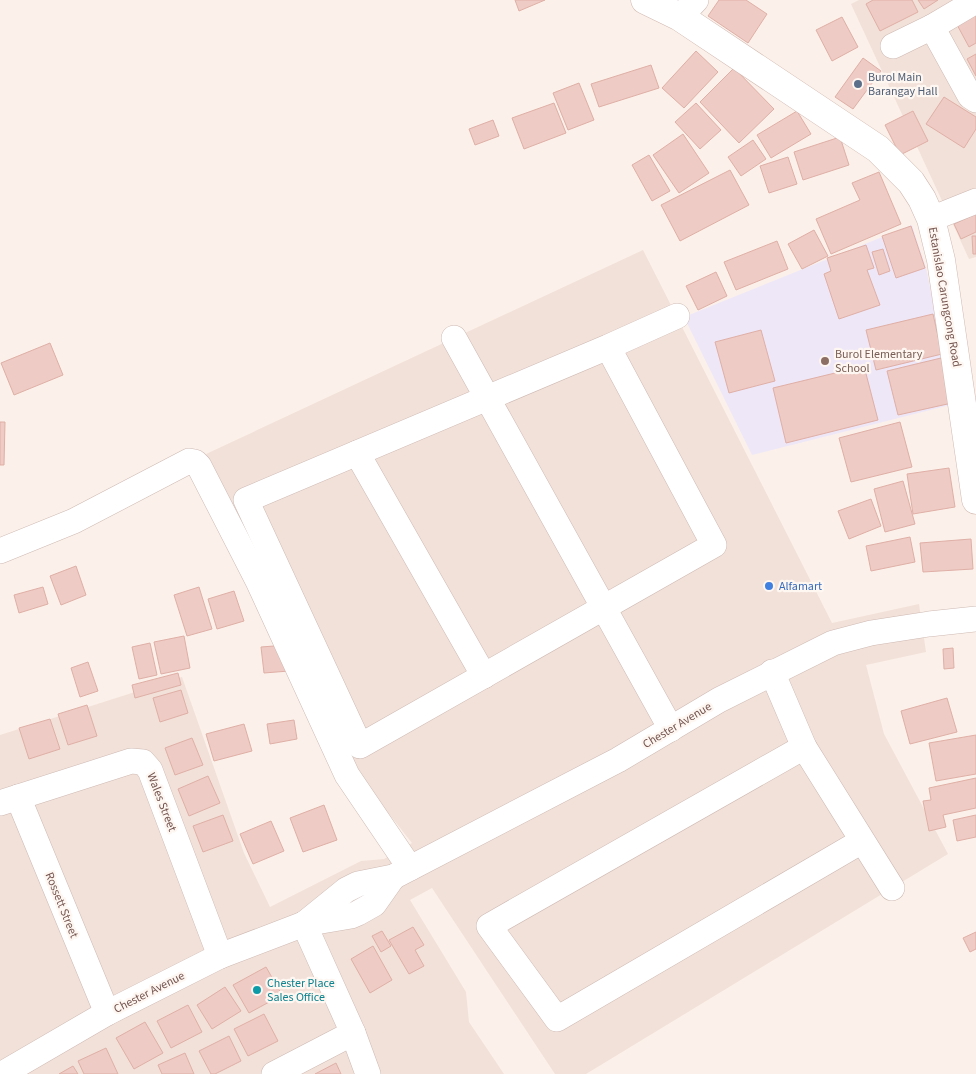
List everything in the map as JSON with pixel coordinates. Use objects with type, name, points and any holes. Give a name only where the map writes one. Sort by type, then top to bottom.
[{"type":"street","name":"Estanislao Carungcong Road","points":[[645,0],[688,9],[878,149],[911,182],[922,199],[931,220],[941,260],[976,500]]},
{"type":"street","points":[[893,46],[932,27],[976,1]]},
{"type":"street","points":[[932,27],[970,96],[976,100]]},
{"type":"street","points":[[931,220],[976,201]]},
{"type":"street","points":[[608,347],[714,545],[360,746],[246,500],[677,316]]},
{"type":"street","points":[[454,338],[671,729]]},
{"type":"street","points":[[357,453],[484,676]]},
{"type":"street","points":[[0,551],[74,521],[189,461],[195,462],[199,466],[258,581],[347,775],[402,872]]},
{"type":"street","name":"Chester Avenue","points":[[2,1074],[107,1013],[220,956],[304,924],[351,916],[358,913],[374,904],[402,872],[618,760],[719,700],[833,643],[871,633],[976,618]]},
{"type":"street","points":[[772,672],[804,747],[892,888]]},
{"type":"street","points":[[804,747],[489,926],[557,1019],[862,841]]},
{"type":"street","name":"Wales Street","points":[[9,800],[131,761],[144,762],[150,770],[220,956]]},
{"type":"street","name":"Rossett Street","points":[[9,800],[107,1013]]},
{"type":"street","points":[[304,924],[353,1033],[368,1074]]},
{"type":"street","points":[[274,1074],[353,1033]]},
{"type":"shaded area","points":[[859,0],[976,0],[976,257],[969,259],[851,4]]},
{"type":"shaded area","name":"Burol Elementary School","points":[[912,225],[926,268],[954,404],[752,455],[684,317]]},
{"type":"shaded area","points":[[643,250],[832,623],[919,604],[926,652],[866,665],[884,734],[948,854],[586,1074],[555,1074],[432,888],[410,900],[466,992],[469,1022],[504,1074],[0,1074],[0,735],[182,677],[244,853],[270,907],[361,861],[384,859],[412,843],[355,771],[266,576],[206,454]]},
{"type":"building","points":[[515,0],[545,0],[519,11]]},
{"type":"building","points":[[719,0],[746,0],[767,14],[748,43],[708,16]]},
{"type":"building","points":[[873,0],[912,0],[918,12],[880,31],[866,4]]},
{"type":"building","points":[[918,0],[938,0],[924,9]]},
{"type":"building","points":[[976,11],[976,43],[969,47],[955,21]]},
{"type":"building","points":[[842,17],[858,47],[832,61],[816,30]]},
{"type":"building","points":[[696,51],[718,72],[684,108],[662,88]]},
{"type":"building","points":[[976,54],[976,76],[967,59]]},
{"type":"building","name":"Burol Main Barangay Hall","points":[[863,58],[881,71],[853,109],[835,97]]},
{"type":"building","points":[[651,65],[659,88],[599,107],[591,84]]},
{"type":"building","points":[[734,68],[774,109],[739,143],[700,102]]},
{"type":"building","points":[[579,83],[594,120],[568,130],[553,93]]},
{"type":"building","points":[[944,97],[976,117],[976,129],[964,148],[926,124]]},
{"type":"building","points":[[554,103],[566,133],[524,149],[512,118]]},
{"type":"building","points":[[696,103],[721,130],[700,149],[675,122]]},
{"type":"building","points":[[797,111],[811,134],[771,158],[757,135]]},
{"type":"building","points":[[913,111],[928,141],[900,155],[885,125]]},
{"type":"building","points":[[493,120],[499,136],[475,145],[469,129]]},
{"type":"building","points":[[683,134],[709,173],[679,193],[653,155]]},
{"type":"building","points":[[840,137],[849,165],[803,180],[794,152]]},
{"type":"building","points":[[753,140],[766,159],[741,176],[728,157]]},
{"type":"building","points":[[649,155],[670,191],[652,201],[632,165]]},
{"type":"building","points":[[788,157],[797,184],[769,193],[760,166]]},
{"type":"building","points":[[730,170],[749,205],[680,241],[661,205]]},
{"type":"building","points":[[879,172],[901,224],[831,254],[816,219],[860,200],[852,183]]},
{"type":"building","points":[[976,214],[976,232],[961,239],[954,224]]},
{"type":"building","points":[[911,226],[925,268],[896,278],[882,236]]},
{"type":"building","points":[[814,230],[828,256],[802,269],[788,244]]},
{"type":"building","points":[[972,236],[976,236],[976,254],[973,254]]},
{"type":"building","points":[[777,241],[788,269],[736,290],[724,262]]},
{"type":"building","points":[[866,245],[874,268],[867,270],[880,305],[839,319],[824,274],[831,271],[827,258]]},
{"type":"building","points":[[883,249],[890,271],[879,275],[872,252]]},
{"type":"building","points":[[716,272],[727,296],[698,310],[686,286]]},
{"type":"building","points":[[933,314],[942,354],[876,370],[866,330]]},
{"type":"building","points":[[761,330],[775,381],[729,393],[715,342]]},
{"type":"building","points":[[50,343],[63,375],[14,395],[1,363]]},
{"type":"building","points":[[941,358],[952,403],[898,415],[887,371]]},
{"type":"building","points":[[864,366],[878,420],[786,443],[773,388]]},
{"type":"building","points":[[0,422],[5,422],[4,465],[0,465]]},
{"type":"building","points":[[900,422],[912,467],[851,482],[839,438]]},
{"type":"building","points":[[949,468],[955,507],[913,514],[907,474]]},
{"type":"building","points":[[903,481],[915,524],[885,532],[874,489]]},
{"type":"building","points":[[871,499],[881,526],[849,539],[838,511]]},
{"type":"building","points":[[910,537],[915,562],[871,571],[866,546]]},
{"type":"building","points":[[971,539],[973,569],[923,572],[920,543]]},
{"type":"building","points":[[76,566],[86,595],[61,605],[50,576]]},
{"type":"building","points":[[43,587],[48,604],[19,613],[14,595]]},
{"type":"building","points":[[199,587],[212,629],[187,636],[174,595]]},
{"type":"building","points":[[234,591],[244,621],[217,629],[208,599]]},
{"type":"building","points":[[184,636],[190,668],[161,674],[154,642]]},
{"type":"building","points":[[150,643],[157,675],[139,679],[132,647]]},
{"type":"building","points":[[287,645],[289,671],[264,673],[261,647]]},
{"type":"building","points":[[953,648],[954,668],[944,669],[943,649]]},
{"type":"building","points":[[88,662],[98,691],[80,697],[71,668]]},
{"type":"building","points":[[178,673],[181,685],[135,698],[132,685]]},
{"type":"building","points":[[181,690],[188,713],[160,722],[153,698]]},
{"type":"building","points":[[947,698],[957,732],[910,744],[901,711]]},
{"type":"building","points":[[87,705],[97,736],[68,745],[58,714]]},
{"type":"building","points":[[50,719],[60,749],[29,759],[19,728]]},
{"type":"building","points":[[294,720],[297,739],[270,744],[267,724]]},
{"type":"building","points":[[244,724],[252,751],[214,761],[206,734]]},
{"type":"building","points":[[976,735],[976,774],[936,781],[929,743]]},
{"type":"building","points":[[192,738],[203,765],[175,775],[165,748]]},
{"type":"building","points":[[208,776],[220,803],[189,816],[178,789]]},
{"type":"building","points":[[976,778],[976,808],[943,815],[946,827],[929,831],[923,801],[931,800],[929,788]]},
{"type":"building","points":[[324,805],[337,840],[303,852],[290,818]]},
{"type":"building","points":[[223,815],[233,841],[203,852],[193,826]]},
{"type":"building","points":[[976,815],[976,837],[957,841],[953,820]]},
{"type":"building","points":[[271,821],[284,851],[253,864],[240,834]]},
{"type":"building","points":[[413,927],[424,945],[415,950],[424,966],[409,974],[389,940]]},
{"type":"building","points":[[382,931],[391,946],[381,952],[372,936]]},
{"type":"building","points":[[976,932],[976,949],[970,952],[963,938]]},
{"type":"building","points":[[373,946],[392,980],[370,993],[351,959]]},
{"type":"building","name":"Chester Place Sales Office","points":[[266,967],[282,995],[249,1013],[233,985]]},
{"type":"building","points":[[225,987],[241,1011],[212,1029],[197,1005]]},
{"type":"building","points":[[188,1005],[202,1032],[171,1048],[157,1021]]},
{"type":"building","points":[[264,1014],[278,1041],[248,1056],[234,1029]]},
{"type":"building","points":[[145,1022],[163,1053],[134,1069],[116,1038]]},
{"type":"building","points":[[229,1036],[241,1061],[215,1074],[211,1074],[199,1051]]},
{"type":"building","points":[[106,1048],[118,1074],[84,1074],[78,1061]]},
{"type":"building","points":[[185,1053],[194,1074],[162,1074],[158,1065]]},
{"type":"building","points":[[336,1063],[341,1074],[315,1074]]},
{"type":"building","points":[[73,1066],[78,1074],[59,1074]]},
{"type":"place","name":"Burol Main Barangay Hall","points":[[858,84]]},
{"type":"place","name":"Burol Elementary School","points":[[825,361]]},
{"type":"place","name":"Alfamart","points":[[769,586]]},
{"type":"place","name":"Chester Place Sales Office","points":[[257,990]]}]
